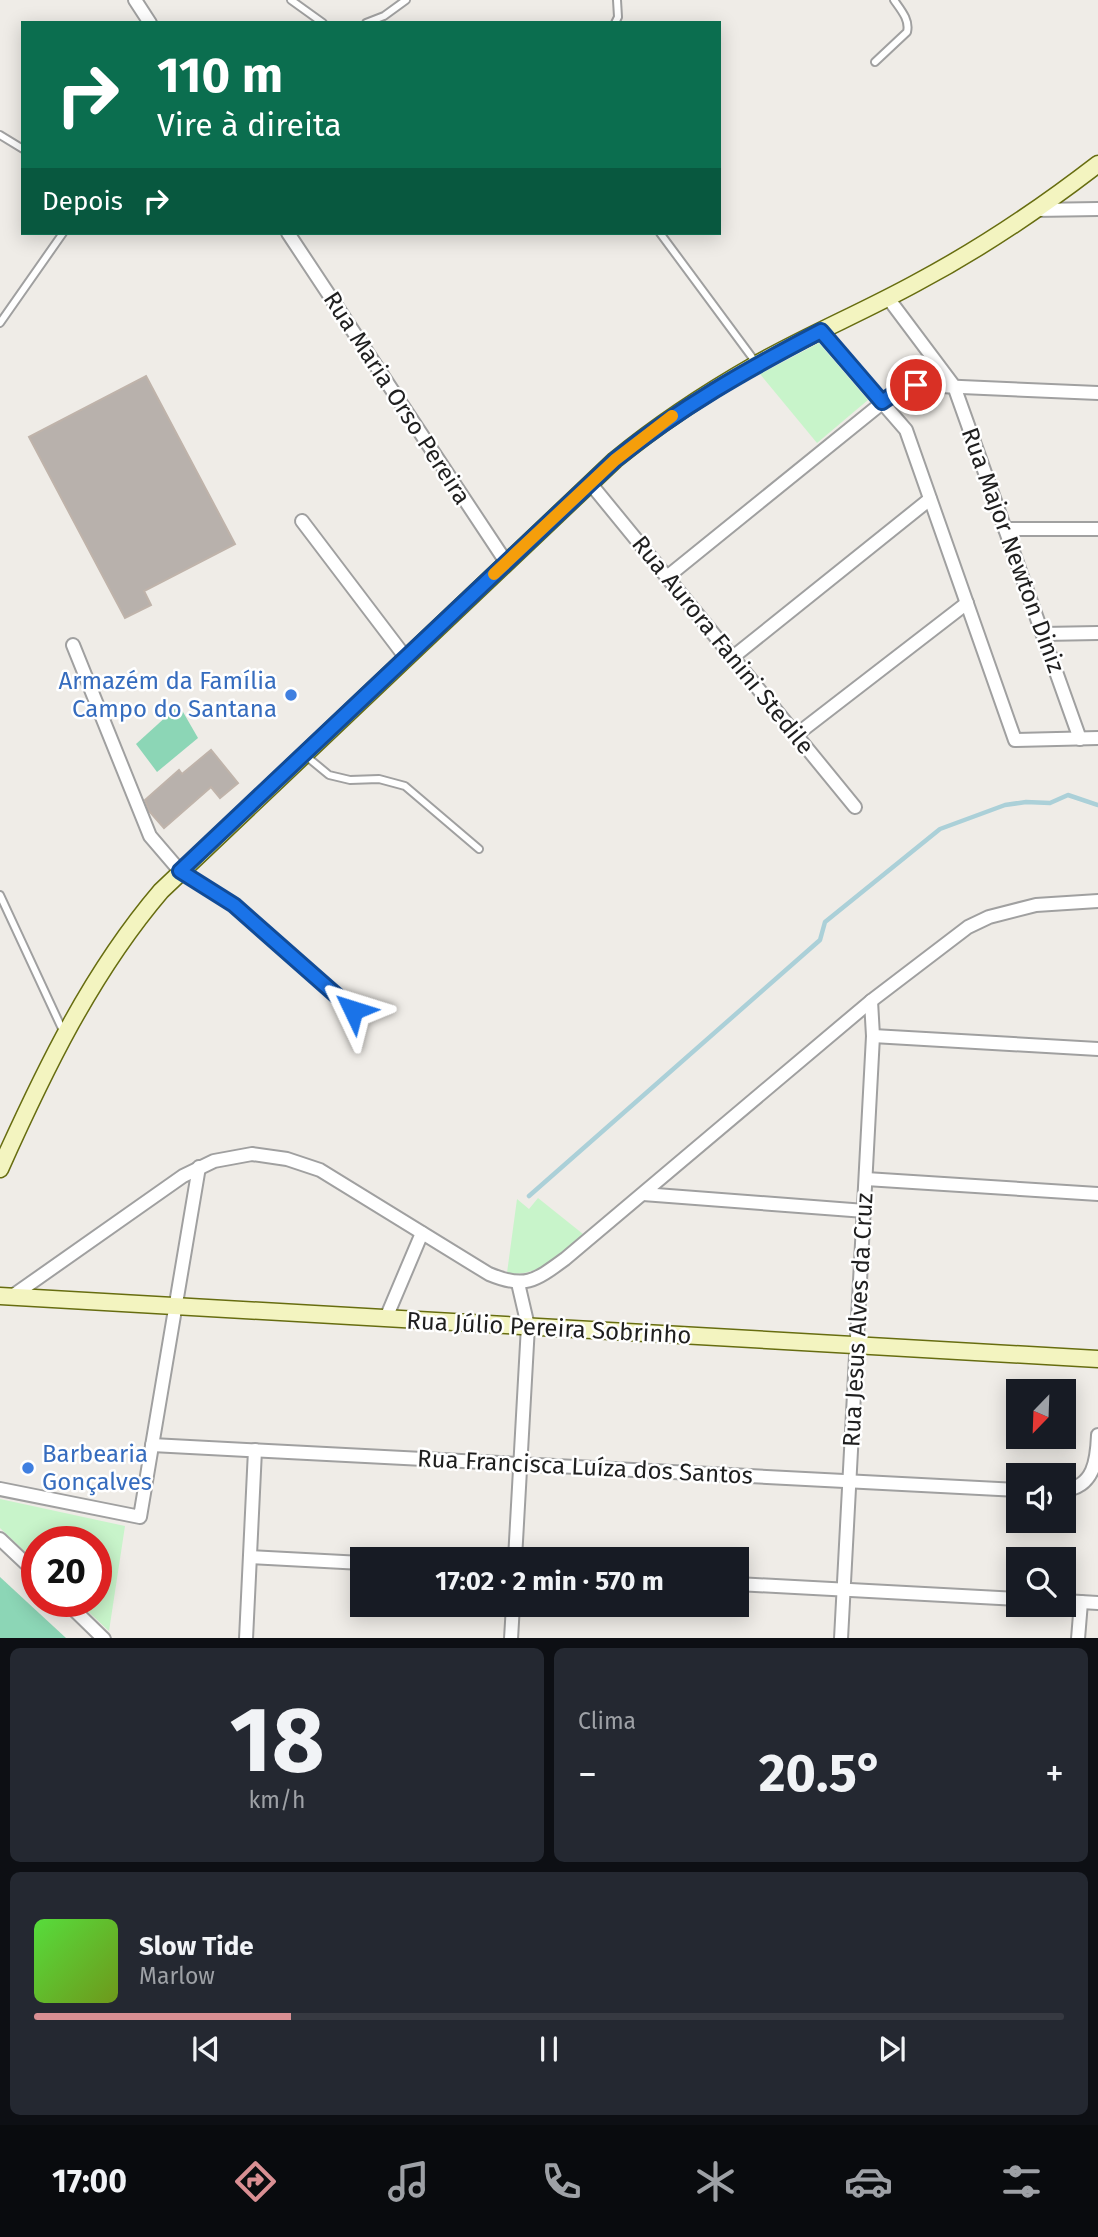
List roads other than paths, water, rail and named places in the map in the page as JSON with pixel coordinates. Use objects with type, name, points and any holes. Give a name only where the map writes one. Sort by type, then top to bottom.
[{"type":"main road","points":[[0,1168],[89,990],[120,942],[180,871],[615,460],[662,423],[757,364],[946,267],[1035,210],[1098,164]]},
{"type":"main road","name":"Rua Júlio Pereira Sobrinho","points":[[5,1296],[1098,1359]]},
{"type":"street","points":[[135,0],[149,21]]},
{"type":"street","points":[[1035,210],[1098,209]]},
{"type":"street","name":"Rua Maria Orso Pereira","points":[[289,235],[506,562]]},
{"type":"street","name":"Rua Major Newton Diniz","points":[[888,298],[954,386],[1080,739]]},
{"type":"street","points":[[821,331],[906,430],[1015,740],[1098,738]]},
{"type":"street","points":[[667,577],[882,402],[906,387],[954,386],[1098,393]]},
{"type":"street","name":"Rua Aurora Fanini Stedile","points":[[590,483],[855,807]]},
{"type":"street","points":[[733,657],[930,499]]},
{"type":"street","points":[[302,521],[406,658]]},
{"type":"street","points":[[1005,529],[1098,528]]},
{"type":"street","points":[[796,735],[967,603]]},
{"type":"street","points":[[1043,634],[1098,633]]},
{"type":"street","points":[[73,645],[150,836],[180,871]]},
{"type":"street","points":[[5,1296],[167,1186],[199,1167],[242,1155],[287,1159],[320,1170],[489,1273],[517,1283],[528,1282],[552,1268],[871,1000],[950,939],[978,922],[1010,911],[1036,905],[1098,901]]},
{"type":"street","name":"Rua Jesus Alves da Cruz","points":[[841,1638],[865,1210],[873,1036],[871,1000]]},
{"type":"street","points":[[873,1036],[1098,1049]]},
{"type":"street","points":[[0,1489],[140,1517],[199,1167]]},
{"type":"street","points":[[866,1179],[1098,1195]]},
{"type":"street","points":[[643,1194],[865,1210]]},
{"type":"street","points":[[386,1318],[422,1233]]},
{"type":"street","points":[[516,1547],[527,1326],[517,1283]]},
{"type":"street","points":[[1076,1487],[1080,1486],[1093,1470],[1098,1435]]},
{"type":"street","name":"Rua Francisca Luíza dos Santos","points":[[152,1445],[1006,1489]]},
{"type":"street","points":[[246,1638],[256,1450]]},
{"type":"street","points":[[0,1539],[21,1559]]},
{"type":"street","points":[[250,1557],[350,1562]]},
{"type":"street","points":[[749,1585],[1006,1598]]},
{"type":"street","points":[[1076,1602],[1098,1603]]},
{"type":"street","points":[[1078,1638],[1081,1602]]},
{"type":"street","points":[[81,1617],[103,1638]]},
{"type":"street","points":[[511,1638],[512,1617]]},
{"type":"lane","points":[[291,0],[320,21]]},
{"type":"lane","points":[[371,21],[384,16],[406,0]]},
{"type":"lane","points":[[616,21],[617,0]]},
{"type":"lane","points":[[874,62],[907,32],[909,26],[894,0]]},
{"type":"lane","points":[[0,135],[21,148]]},
{"type":"lane","points":[[0,323],[62,235]]},
{"type":"lane","points":[[661,235],[757,364]]},
{"type":"lane","points":[[304,754],[329,775],[350,780],[379,779],[405,786],[479,849]]},
{"type":"lane","points":[[180,871],[234,905],[353,1010]]},
{"type":"lane","points":[[0,895],[65,1035]]},
{"type":"waterway","points":[[529,1196],[820,940],[825,922],[940,829],[1005,805],[1050,803],[1068,795],[1098,805]]},
{"type":"place","name":"Armazém da Família Campo do Santana","points":[[291,695]]},
{"type":"place","name":"Barbearia Gonçalves","points":[[28,1468]]}]
